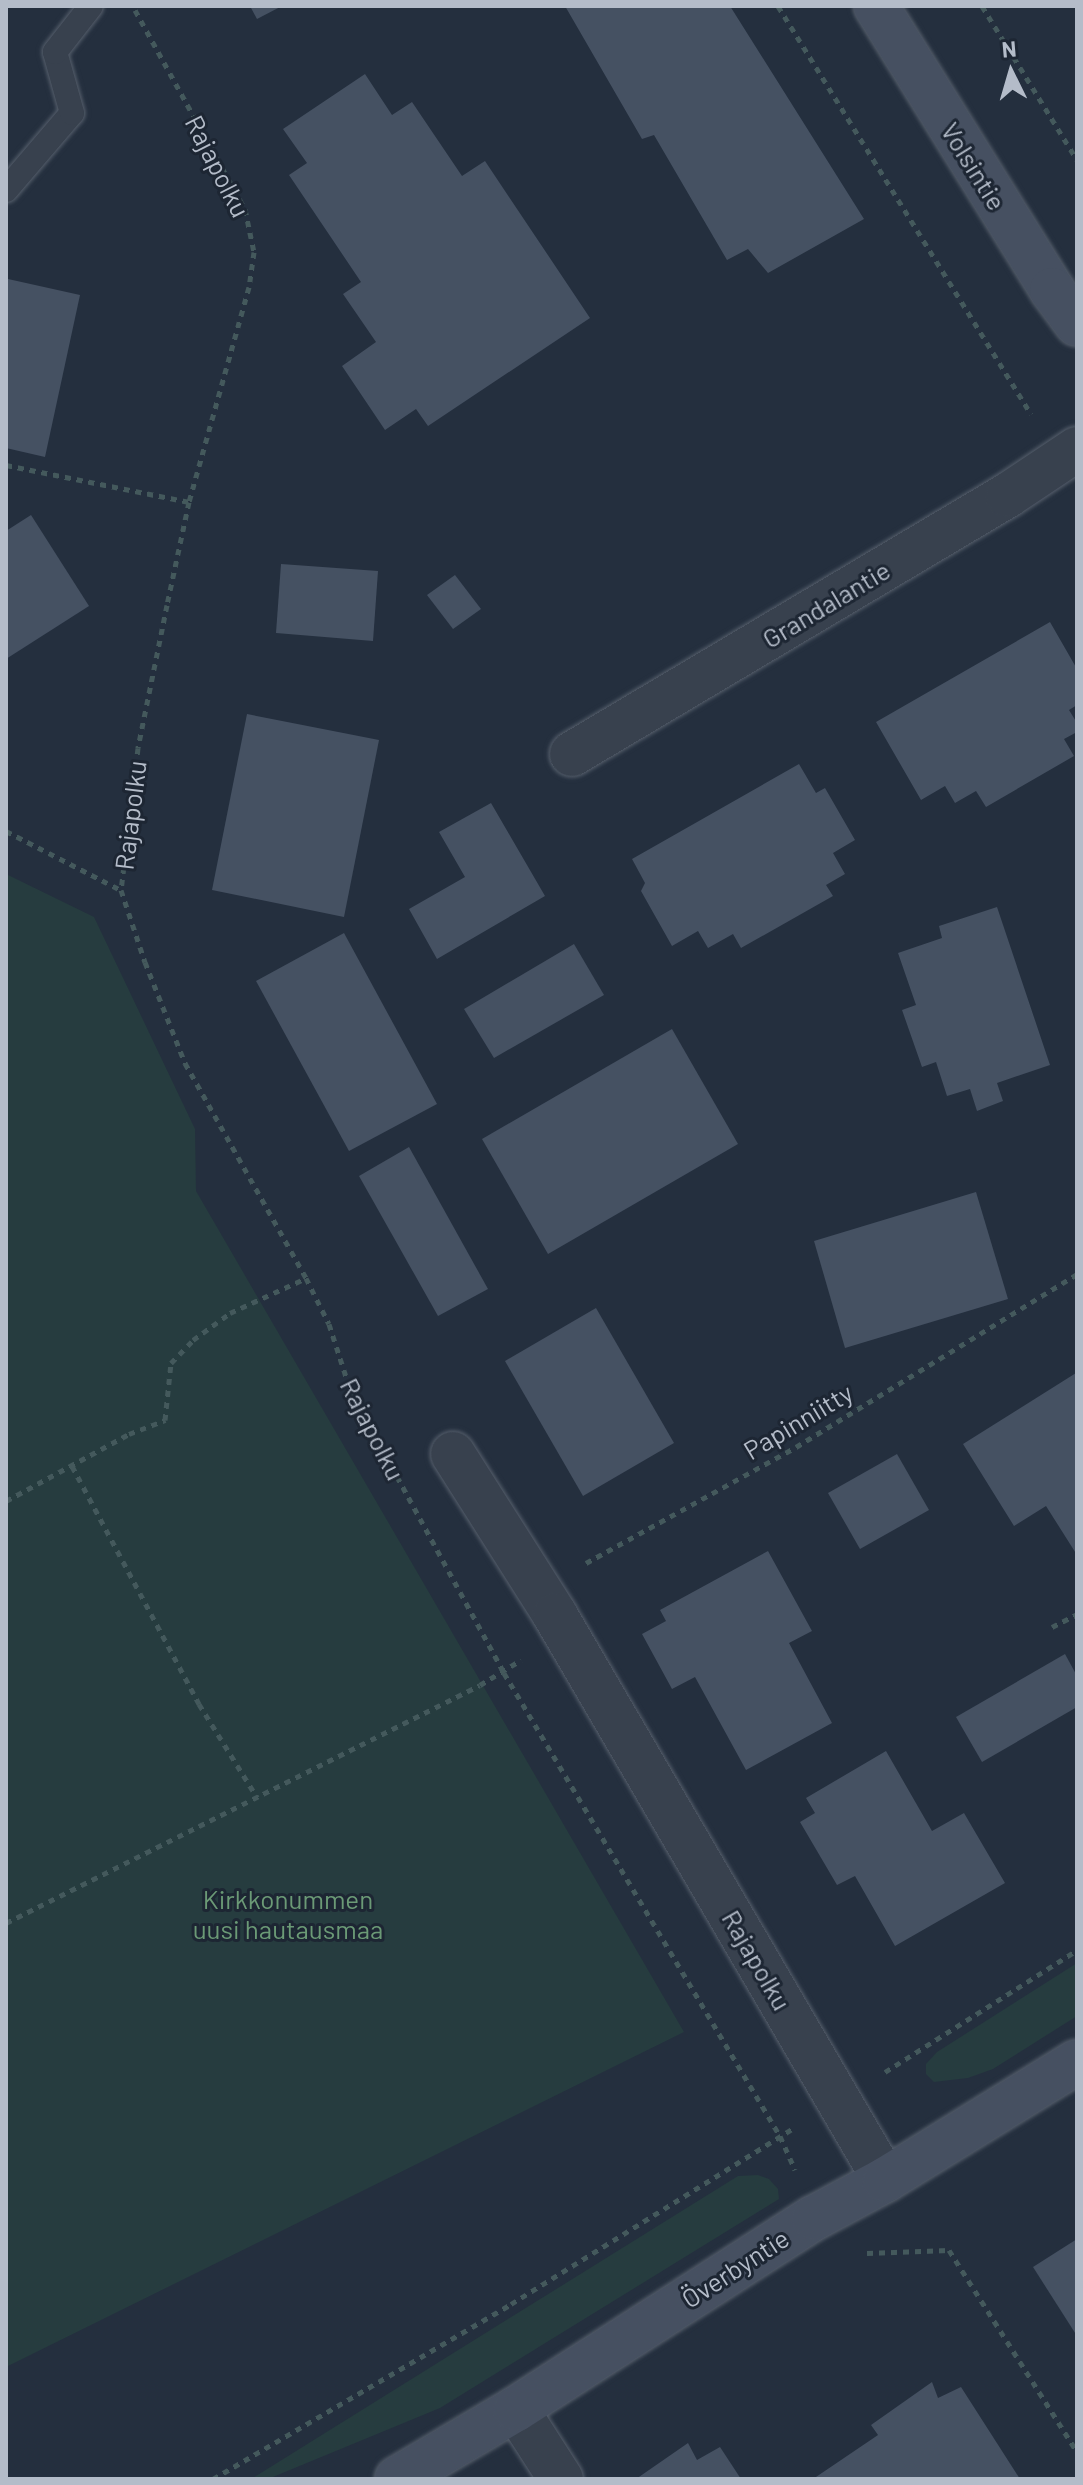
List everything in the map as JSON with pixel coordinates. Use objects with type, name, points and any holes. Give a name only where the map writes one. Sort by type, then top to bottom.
[{"type":"street","name":"Volsintie","points":[[876,6],[1052,290],[1077,324]]},
{"type":"street","name":"Grandalantie","points":[[572,754],[1008,495],[1074,451]]},
{"type":"street","name":"Rajapolku","points":[[453,1454],[555,1615],[885,2180]]},
{"type":"street","name":"Överbyntie","points":[[397,2479],[516,2409],[814,2218],[885,2180],[1077,2062]]},
{"type":"street","points":[[516,2409],[561,2479]]},
{"type":"lane","points":[[6,190],[72,113],[55,52],[91,6]]},
{"type":"path","name":"Rajapolku","points":[[132,6],[245,209],[254,252],[249,287],[189,502],[138,748],[121,890],[145,962],[185,1063],[306,1278],[329,1324],[351,1392],[504,1673],[780,2136],[801,2184]]},
{"type":"path","points":[[778,6],[1026,409],[1074,451]]},
{"type":"path","points":[[982,6],[1077,160]]},
{"type":"path","points":[[6,465],[189,502]]},
{"type":"path","points":[[6,831],[121,890]]},
{"type":"path","name":"Papinniitty","points":[[555,1615],[586,1563],[796,1447],[1077,1274]]},
{"type":"path","points":[[6,1501],[129,1434],[165,1420],[171,1363],[193,1340],[230,1313],[306,1278]]},
{"type":"path","points":[[72,1466],[199,1704],[257,1797]]},
{"type":"path","points":[[1052,1627],[1077,1614]]},
{"type":"path","points":[[6,1923],[504,1673]]},
{"type":"path","points":[[213,2479],[511,2304],[1077,1950]]},
{"type":"path","points":[[859,2254],[949,2250],[1077,2452]]},
{"type":"green space","name":"Kirkkonummen uusi hautausmaa","points":[[6,874],[94,917],[195,1129],[196,1191],[684,2032],[6,2367]]},
{"type":"green space","points":[[1077,1963],[1077,2016],[993,2069],[968,2078],[934,2082],[926,2074],[926,2064],[937,2052]]},
{"type":"green space","points":[[758,2175],[769,2179],[778,2189],[779,2199],[440,2408],[268,2479],[251,2479],[738,2176]]},
{"type":"building","points":[[250,6],[282,6],[257,19]]},
{"type":"building","points":[[565,6],[730,6],[864,219],[768,273],[748,249],[727,260],[654,135],[642,139]]},
{"type":"building","points":[[365,74],[392,115],[412,102],[462,176],[485,161],[590,318],[428,426],[416,409],[385,430],[342,366],[376,342],[343,294],[361,282],[289,175],[307,163],[283,129]]},
{"type":"building","points":[[8,279],[80,295],[45,457],[6,448]]},
{"type":"building","points":[[31,515],[89,606],[6,659],[6,531]]},
{"type":"building","points":[[281,564],[378,571],[373,641],[276,633]]},
{"type":"building","points":[[455,575],[481,609],[453,629],[427,595]]},
{"type":"building","points":[[1050,622],[1077,669],[1077,705],[1069,710],[1077,723],[1077,732],[1064,739],[1074,756],[986,807],[976,791],[955,803],[945,786],[921,800],[876,722]]},
{"type":"building","points":[[247,714],[379,740],[344,917],[212,890]]},
{"type":"building","points":[[799,764],[816,793],[825,788],[855,840],[833,853],[845,874],[826,885],[833,896],[741,948],[733,934],[708,948],[698,931],[672,946],[641,891],[645,883],[632,859]]},
{"type":"building","points":[[491,803],[545,896],[437,959],[409,909],[465,877],[439,832]]},
{"type":"building","points":[[997,907],[1050,1065],[997,1083],[1003,1101],[977,1111],[970,1089],[947,1096],[936,1062],[922,1067],[902,1010],[916,1005],[898,953],[942,938],[939,926]]},
{"type":"building","points":[[344,933],[437,1104],[349,1151],[256,981]]},
{"type":"building","points":[[574,944],[604,995],[494,1058],[464,1009]]},
{"type":"building","points":[[672,1029],[738,1144],[548,1254],[482,1139]]},
{"type":"building","points":[[409,1147],[488,1289],[438,1316],[359,1176]]},
{"type":"building","points":[[976,1192],[1008,1299],[845,1348],[814,1241]]},
{"type":"building","points":[[596,1308],[674,1443],[583,1496],[505,1361]]},
{"type":"building","points":[[1076,1373],[1077,1555],[1046,1506],[1014,1526],[963,1444]]},
{"type":"building","points":[[897,1454],[929,1510],[860,1549],[828,1493]]},
{"type":"building","points":[[768,1551],[812,1631],[789,1643],[832,1723],[746,1770],[695,1677],[672,1689],[642,1634],[666,1621],[660,1610]]},
{"type":"building","points":[[1065,1654],[1077,1676],[1077,1707],[982,1762],[956,1717]]},
{"type":"building","points":[[886,1751],[932,1831],[964,1813],[1005,1883],[895,1946],[855,1876],[837,1885],[800,1822],[815,1813],[806,1798]]},
{"type":"building","points":[[1077,2239],[1077,2336],[1033,2267]]},
{"type":"building","points":[[932,2382],[938,2398],[961,2387],[1020,2479],[813,2479],[878,2435],[871,2425]]},
{"type":"building","points":[[688,2443],[697,2460],[720,2447],[741,2479],[636,2479]]}]
